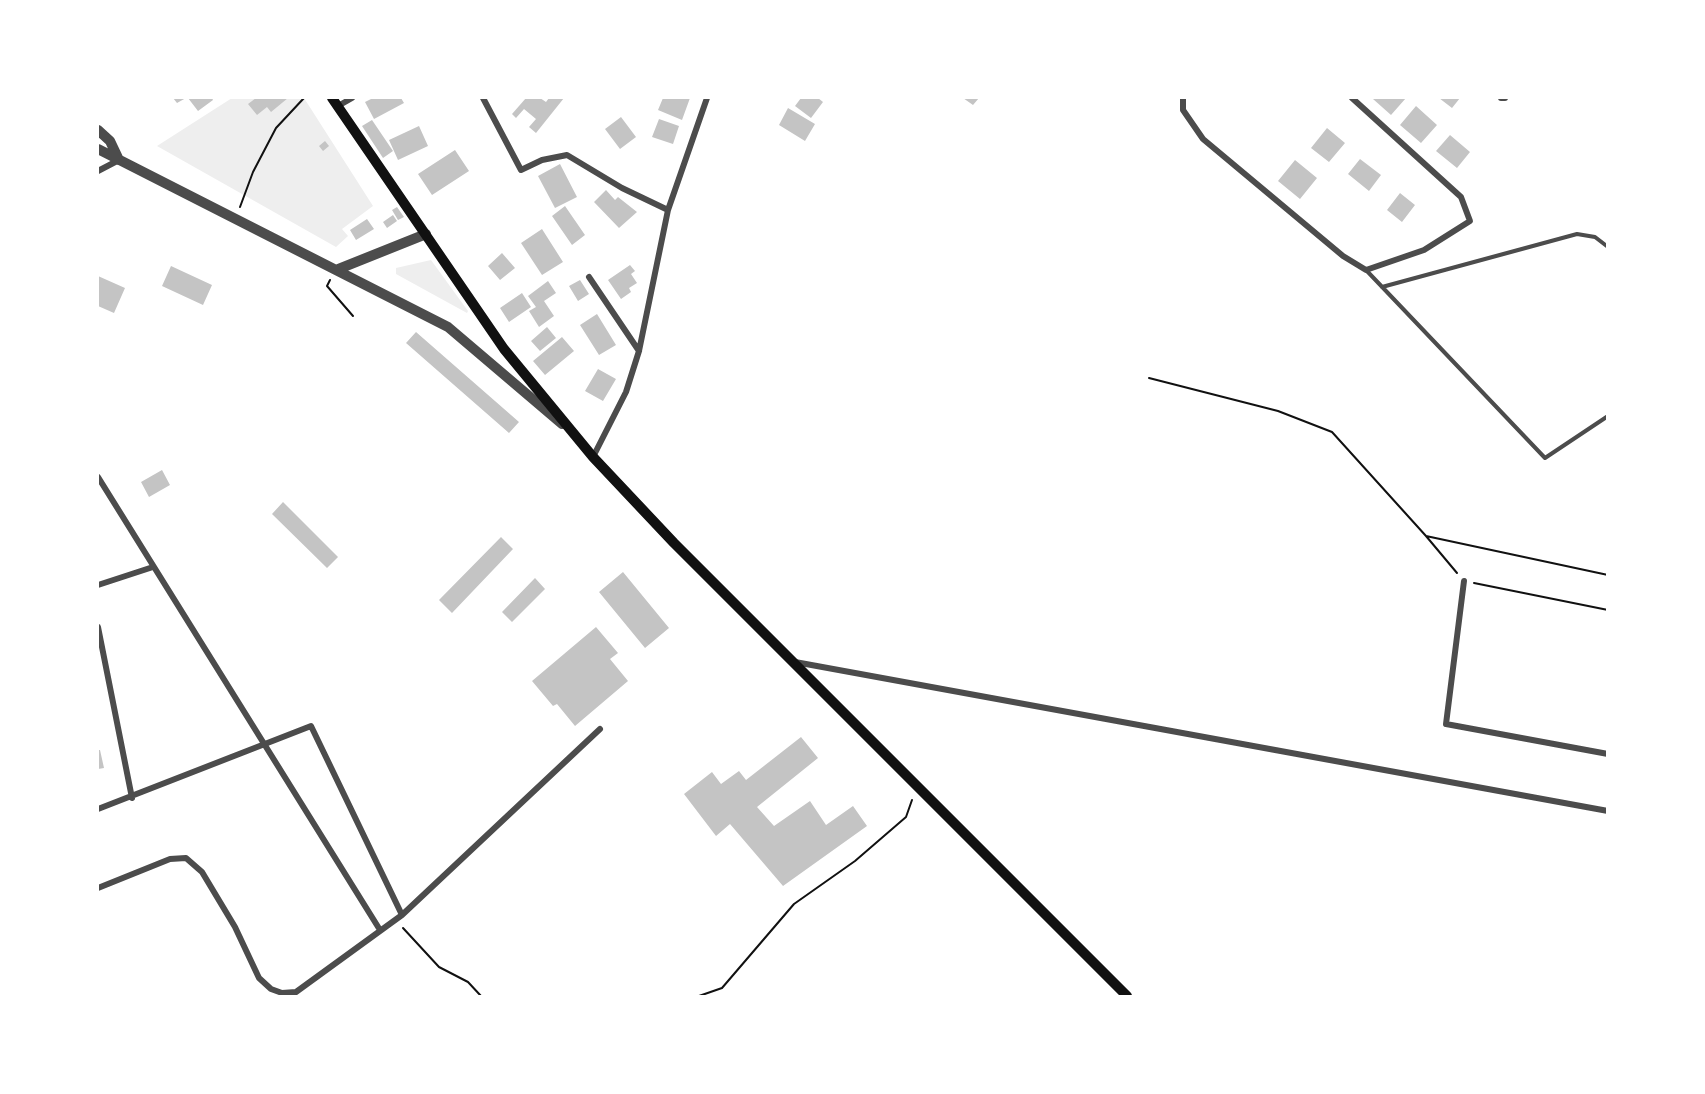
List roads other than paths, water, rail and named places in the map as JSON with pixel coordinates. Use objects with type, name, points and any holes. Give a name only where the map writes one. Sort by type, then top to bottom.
[{"type":"main road","points":[[335,102],[464,293],[504,349],[567,428],[792,661],[1127,996]]},
{"type":"street","points":[[335,102],[352,98]]},
{"type":"street","points":[[483,98],[521,170],[542,160],[567,155],[622,188],[668,210]]},
{"type":"street","points":[[593,457],[626,392],[639,351],[668,210],[708,98]]},
{"type":"street","points":[[1183,98],[1183,110],[1203,139],[1343,256],[1366,270],[1424,250],[1470,221],[1461,197],[1352,98]]},
{"type":"street","points":[[98,130],[110,141],[119,160]]},
{"type":"street","points":[[98,149],[448,327],[567,428]]},
{"type":"street","points":[[98,171],[119,160]]},
{"type":"street","points":[[336,270],[426,234]]},
{"type":"street","points":[[589,278],[639,351]]},
{"type":"street","points":[[98,477],[380,930]]},
{"type":"street","points":[[98,585],[153,567]]},
{"type":"street","points":[[1464,581],[1446,724],[1608,754]]},
{"type":"street","points":[[98,627],[132,798]]},
{"type":"street","points":[[792,661],[1608,811]]},
{"type":"street","points":[[98,809],[132,798],[311,726],[402,915]]},
{"type":"street","points":[[98,888],[170,859],[186,858],[202,872],[235,927],[259,978],[271,989],[282,993],[296,992],[402,915],[600,729]]},
{"type":"lane","points":[[1382,287],[1577,234],[1595,237],[1608,247]]},
{"type":"lane","points":[[1366,270],[1545,458],[1608,416]]}]
